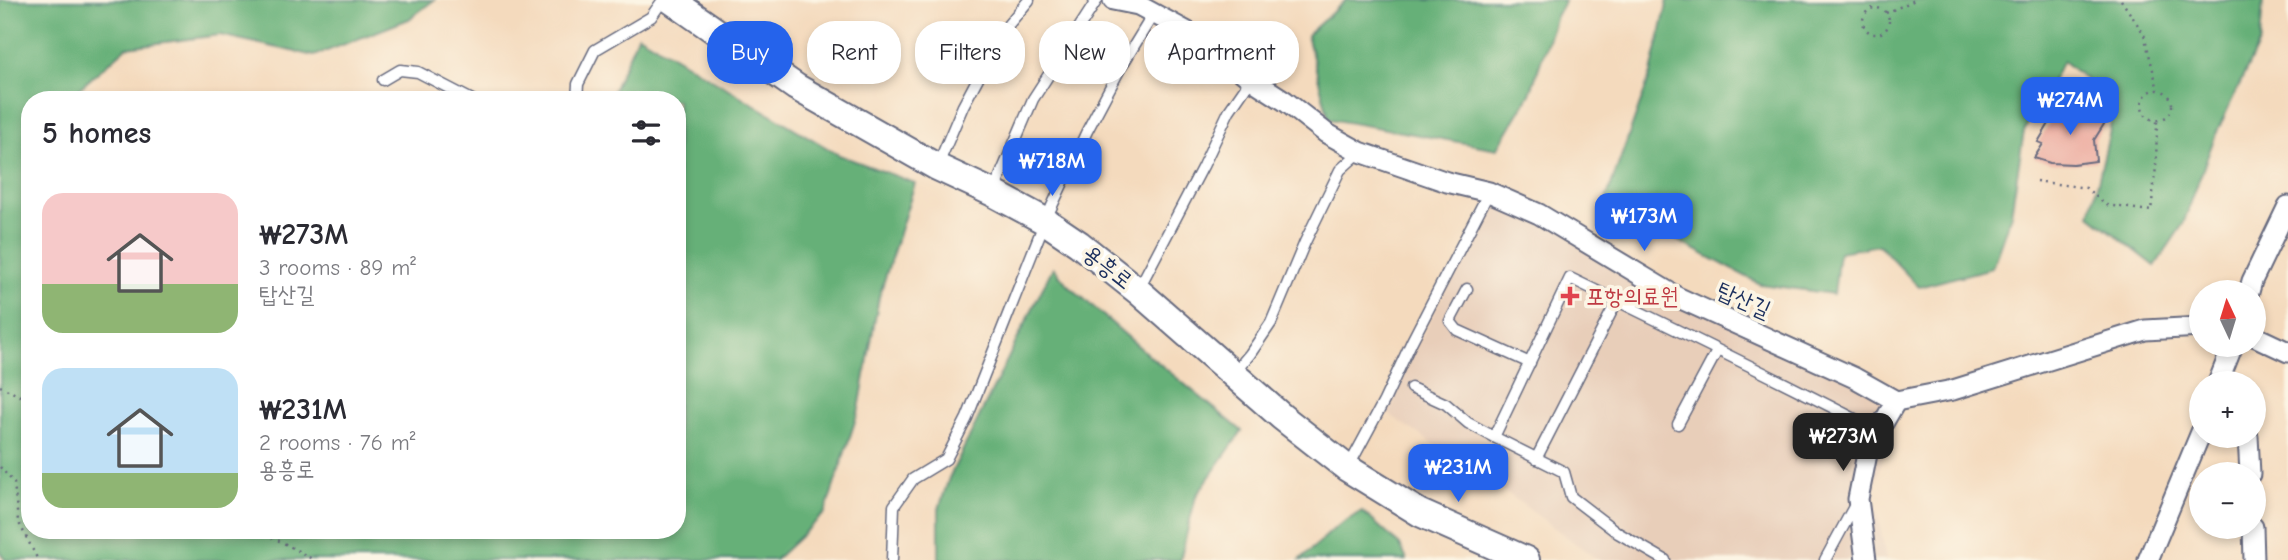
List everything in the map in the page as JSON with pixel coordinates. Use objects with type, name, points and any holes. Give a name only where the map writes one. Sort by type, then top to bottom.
[{"type":"street","name":"용흥로","points":[[671,0],[796,87],[937,167],[1045,221],[1138,290],[1233,374],[1347,468],[1419,513],[1526,560]]},
{"type":"street","name":"탑산길","points":[[1113,0],[1138,5],[1168,21]]},
{"type":"street","name":"탑산길","points":[[1259,84],[1326,133],[1360,152],[1447,182],[1489,192],[1539,214],[1677,297],[1855,377],[1896,401]]},
{"type":"street","points":[[2252,280],[2288,206]]},
{"type":"street","points":[[1866,560],[1858,499],[1868,449],[1896,401],[1953,390],[2145,330],[2189,328]]},
{"type":"street","points":[[2266,342],[2288,352]]},
{"type":"street","points":[[2148,560],[2195,448]]},
{"type":"street","points":[[2253,539],[2254,560]]},
{"type":"lane","points":[[578,91],[595,50],[651,17],[663,0]]},
{"type":"lane","points":[[937,167],[963,106],[1003,31],[1029,0]]},
{"type":"lane","points":[[993,193],[1033,99],[1097,0]]},
{"type":"lane","points":[[892,560],[894,506],[913,479],[946,459],[967,418],[1045,221],[1087,131],[1154,13]]},
{"type":"lane","points":[[383,80],[400,70],[418,72],[455,91]]},
{"type":"lane","points":[[1138,290],[1203,166],[1228,111],[1247,84]]},
{"type":"lane","points":[[1233,374],[1271,323],[1305,242],[1340,170],[1360,152]]},
{"type":"lane","points":[[1347,468],[1384,401],[1489,192]]},
{"type":"lane","points":[[1494,437],[1570,278],[1787,383],[1878,431]]},
{"type":"lane","points":[[1630,307],[1653,282]]},
{"type":"lane","points":[[1467,289],[1450,321],[1457,330],[1530,363]]},
{"type":"lane","points":[[1536,459],[1617,301]]},
{"type":"lane","points":[[1678,424],[1717,351]]},
{"type":"lane","points":[[1411,388],[1446,404],[1468,423],[1564,472],[1571,497],[1618,533],[1665,560]]},
{"type":"lane","points":[[1825,560],[1858,499]]},
{"type":"path","points":[[1886,13],[1915,0]]},
{"type":"path","points":[[2120,0],[2144,34],[2158,90]]},
{"type":"path","points":[[1876,8],[1886,13],[1889,24],[1886,29],[1876,34],[1866,29],[1863,24],[1866,13],[1876,8]]},
{"type":"path","points":[[2158,90],[2169,95],[2172,105],[2168,116],[2157,120],[2146,115],[2142,104],[2147,93],[2158,90]]},
{"type":"path","points":[[2036,181],[2086,188],[2106,205],[2151,211],[2157,120]]},
{"type":"path","points":[[0,386],[21,396]]},
{"type":"path","points":[[0,467],[14,483],[21,527]]},
{"type":"path","points":[[27,539],[38,560]]},
{"type":"path","points":[[274,539],[314,560]]},
{"type":"shaded area","name":"포항의료원","points":[[1496,191],[1896,401],[1874,492],[1886,560],[1598,560],[1514,498],[1384,411]]},
{"type":"green space","points":[[0,0],[434,0],[409,19],[314,56],[220,35],[127,47],[76,91],[21,91],[21,539],[686,539],[686,91],[613,91],[638,35],[707,76],[707,84],[720,84],[839,155],[915,183],[879,297],[859,409],[825,513],[775,560],[5,560],[0,552]]},
{"type":"green space","points":[[1346,0],[1565,0],[1556,16],[1530,94],[1497,149],[1329,119],[1307,35]]},
{"type":"green space","points":[[1668,0],[2263,0],[2260,41],[2215,136],[2183,224],[2155,266],[2090,215],[2114,103],[2063,61],[2024,131],[2011,214],[1992,268],[1919,287],[1879,245],[1839,252],[1834,294],[1760,284],[1605,202],[1651,73]]},
{"type":"green space","points":[[1053,267],[1067,284],[1145,352],[1242,431],[1196,496],[1180,560],[939,560],[939,509],[949,478]]},
{"type":"green space","points":[[1362,511],[1400,545],[1407,560],[1300,560],[1336,527]]},
{"type":"building","points":[[2062,102],[2106,121],[2094,140],[2096,161],[2050,163],[2034,158],[2043,144],[2038,142]]},
{"type":"place","name":"포항의료원","points":[[1570,296]]}]
